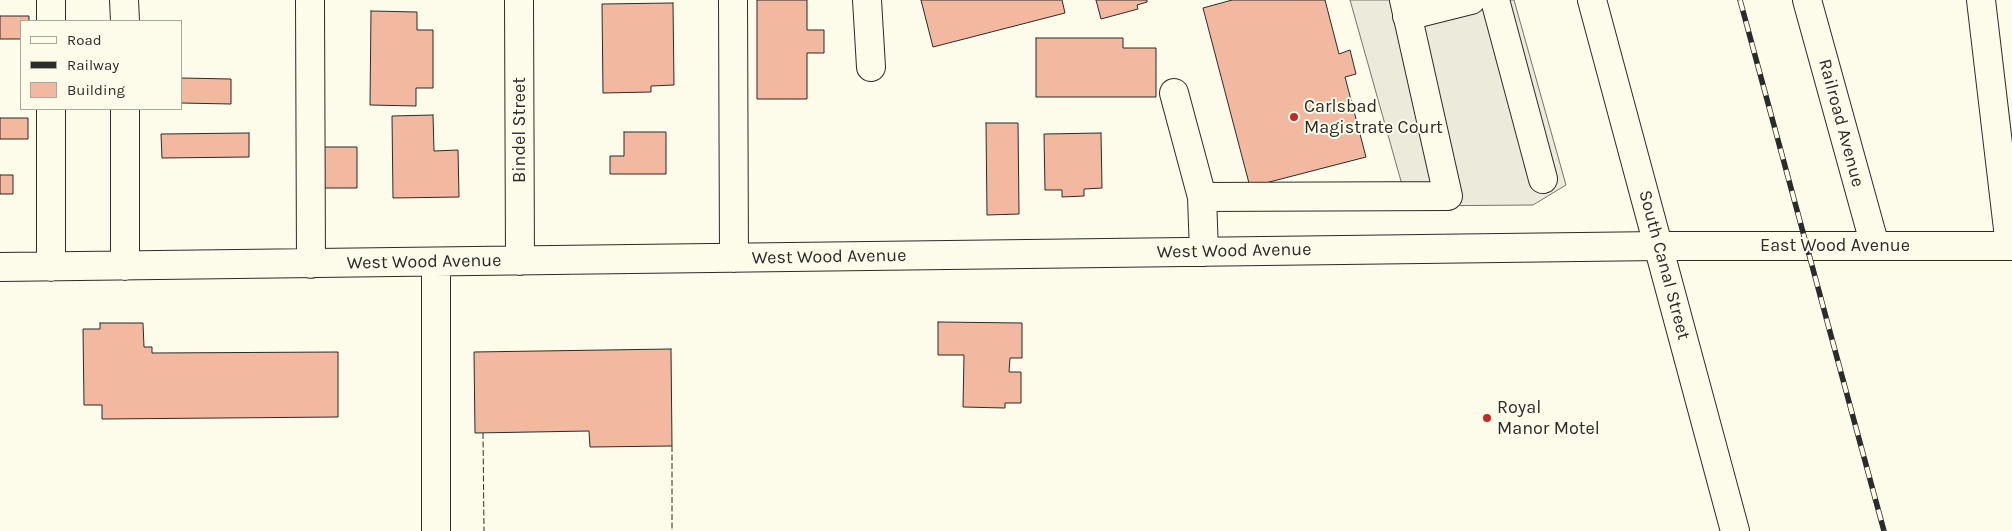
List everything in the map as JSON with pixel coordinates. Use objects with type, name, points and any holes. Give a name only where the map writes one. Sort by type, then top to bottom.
[{"type":"main road","points":[[51,0],[51,20]]},
{"type":"main road","points":[[124,0],[124,20]]},
{"type":"main road","points":[[310,0],[311,264]]},
{"type":"main road","name":"Bindel Street","points":[[520,0],[520,261]]},
{"type":"main road","points":[[733,0],[734,258]]},
{"type":"main road","points":[[866,0],[871,67]]},
{"type":"main road","points":[[1202,197],[1448,196],[1405,8],[1471,0]]},
{"type":"main road","points":[[1495,0],[1543,179]]},
{"type":"main road","name":"South Canal Street","points":[[1592,0],[1735,531]]},
{"type":"main road","name":"Railroad Avenue","points":[[1807,0],[1875,246]]},
{"type":"main road","points":[[1981,0],[2011,246]]},
{"type":"main road","points":[[1174,92],[1202,197],[1204,252]]},
{"type":"main road","points":[[51,110],[51,267]]},
{"type":"main road","points":[[125,110],[125,266]]},
{"type":"main road","name":"West Wood Avenue","points":[[0,268],[1659,246]]},
{"type":"main road","name":"East Wood Avenue","points":[[1659,246],[2011,246]]},
{"type":"main road","points":[[436,262],[436,531]]},
{"type":"shaded area","points":[[1350,0],[1514,0],[1566,185],[1533,205],[1408,206]]},
{"type":"building","points":[[757,0],[807,0],[807,30],[824,30],[824,53],[807,53],[807,99],[757,99]]},
{"type":"building","points":[[921,0],[1062,0],[1065,13],[933,47]]},
{"type":"building","points":[[1096,0],[1147,0],[1147,2],[1137,5],[1138,9],[1101,19]]},
{"type":"building","name":"Carlsbad Magistrate Court","points":[[1232,0],[1325,0],[1339,54],[1350,50],[1356,74],[1345,77],[1366,157],[1250,187],[1203,8]]},
{"type":"building","points":[[673,3],[674,85],[651,86],[651,92],[603,93],[602,4]]},
{"type":"building","points":[[371,11],[417,12],[417,30],[433,30],[433,88],[416,88],[416,106],[370,105]]},
{"type":"building","points":[[0,16],[29,16],[29,20],[20,20],[20,39],[0,39]]},
{"type":"building","points":[[1036,38],[1123,38],[1123,48],[1156,48],[1156,97],[1036,97]]},
{"type":"building","points":[[182,78],[231,79],[231,104],[182,103]]},
{"type":"building","points":[[433,115],[434,151],[458,150],[459,197],[393,198],[392,116]]},
{"type":"building","points":[[0,118],[28,118],[28,139],[0,139]]},
{"type":"building","points":[[986,123],[1018,123],[1019,214],[987,215]]},
{"type":"building","points":[[624,132],[666,132],[666,174],[610,174],[610,156],[624,156]]},
{"type":"building","points":[[249,133],[249,157],[162,158],[161,134]]},
{"type":"building","points":[[1101,133],[1102,188],[1084,189],[1084,196],[1062,197],[1062,190],[1045,190],[1044,134]]},
{"type":"building","points":[[324,147],[357,147],[357,188],[324,188]]},
{"type":"building","points":[[0,175],[13,175],[13,194],[0,194]]},
{"type":"building","points":[[938,322],[1022,323],[1022,358],[1010,358],[1009,372],[1021,372],[1021,403],[1005,403],[1005,408],[963,407],[964,355],[938,355]]},
{"type":"building","points":[[100,323],[143,323],[144,347],[152,347],[152,353],[338,352],[338,417],[102,419],[102,405],[84,405],[83,329],[100,329]]},
{"type":"building","points":[[671,349],[672,446],[590,447],[589,431],[475,433],[474,352]]},
{"type":"railway","points":[[1740,0],[1884,531]]},
{"type":"fence","points":[[483,433],[484,531]]},
{"type":"fence","points":[[672,446],[672,531]]},
{"type":"place","name":"Carlsbad Magistrate Court","points":[[1294,117]]},
{"type":"place","name":"Royal Manor Motel","points":[[1487,418]]}]
